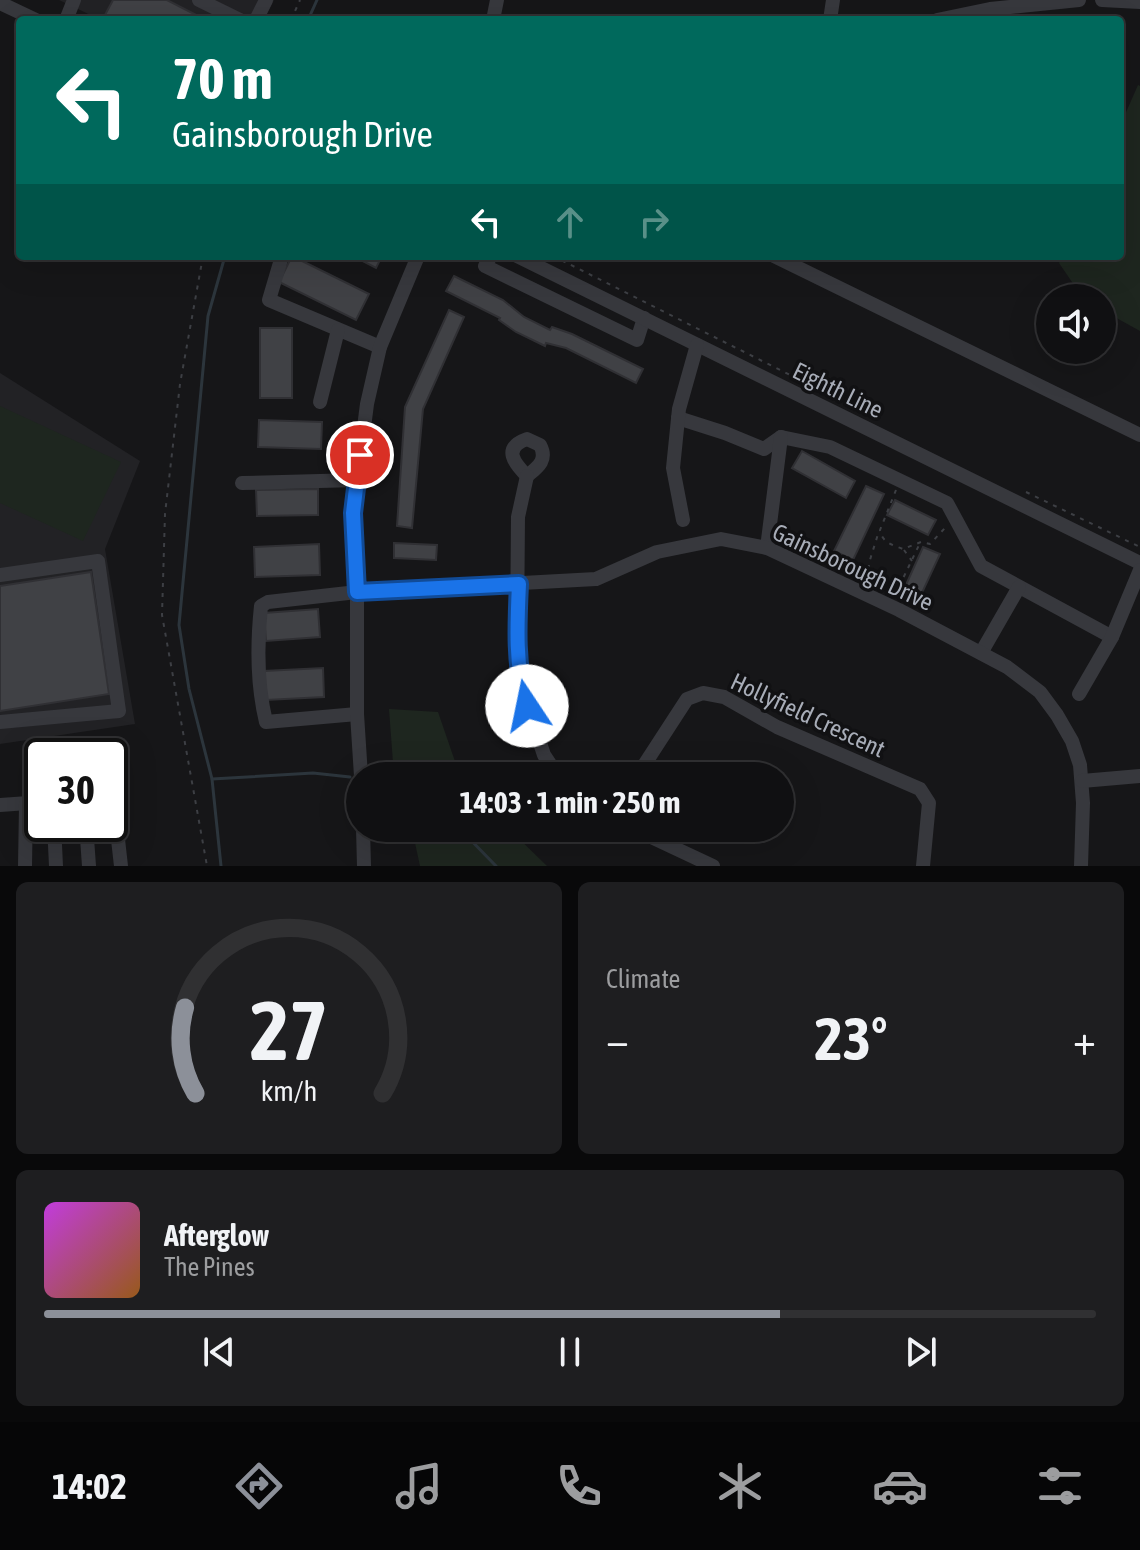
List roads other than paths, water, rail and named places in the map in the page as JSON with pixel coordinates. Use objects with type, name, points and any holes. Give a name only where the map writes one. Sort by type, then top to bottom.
[{"type":"street","points":[[199,0],[232,16]]},
{"type":"street","points":[[954,16],[1004,4],[1079,0]]},
{"type":"street","points":[[1102,0],[1140,2]]},
{"type":"street","points":[[0,3],[28,16]]},
{"type":"street","points":[[281,260],[269,300],[380,347]]},
{"type":"street","points":[[360,762],[353,513],[367,404],[380,347],[416,260]]},
{"type":"street","points":[[489,260],[485,266],[637,340],[644,318]]},
{"type":"street","name":"Eighth Line","points":[[525,260],[1140,563]]},
{"type":"street","points":[[782,260],[1140,435]]},
{"type":"street","points":[[320,402],[338,330]]},
{"type":"street","points":[[683,520],[673,468],[678,418],[697,345]]},
{"type":"street","points":[[678,418],[764,449],[781,437],[830,447],[947,503],[981,566],[1112,637]]},
{"type":"street","points":[[767,548],[781,437]]},
{"type":"street","points":[[527,476],[518,517],[517,634],[521,686],[549,762]]},
{"type":"street","points":[[242,483],[357,480]]},
{"type":"street","name":"Gainsborough Drive","points":[[357,714],[266,722],[258,630],[261,606],[268,602],[357,592],[596,579],[657,552],[721,539],[767,548],[981,653],[1007,667],[1040,692],[1072,741],[1080,765],[1081,866]]},
{"type":"street","points":[[0,575],[98,561],[119,711],[0,722]]},
{"type":"street","points":[[1079,694],[1112,637],[1140,570]]},
{"type":"street","points":[[981,653],[1019,587]]},
{"type":"street","name":"Hollyfield Crescent","points":[[646,762],[687,699],[703,693],[724,697],[777,727],[920,789],[929,803],[923,866]]},
{"type":"street","points":[[1082,781],[1140,776]]},
{"type":"street","points":[[0,805],[24,804]]},
{"type":"street","points":[[25,842],[25,866]]},
{"type":"street","points":[[55,842],[56,866]]},
{"type":"street","points":[[87,842],[89,866]]},
{"type":"street","points":[[118,842],[121,866]]},
{"type":"street","points":[[363,842],[364,866]]},
{"type":"street","points":[[662,842],[713,866]]},
{"type":"waterway","points":[[310,16],[317,0]]},
{"type":"waterway","points":[[221,866],[212,779],[189,689],[179,625],[208,316],[224,260]]},
{"type":"waterway","points":[[212,779],[313,773],[346,777]]},
{"type":"waterway","points":[[473,842],[496,866]]}]
